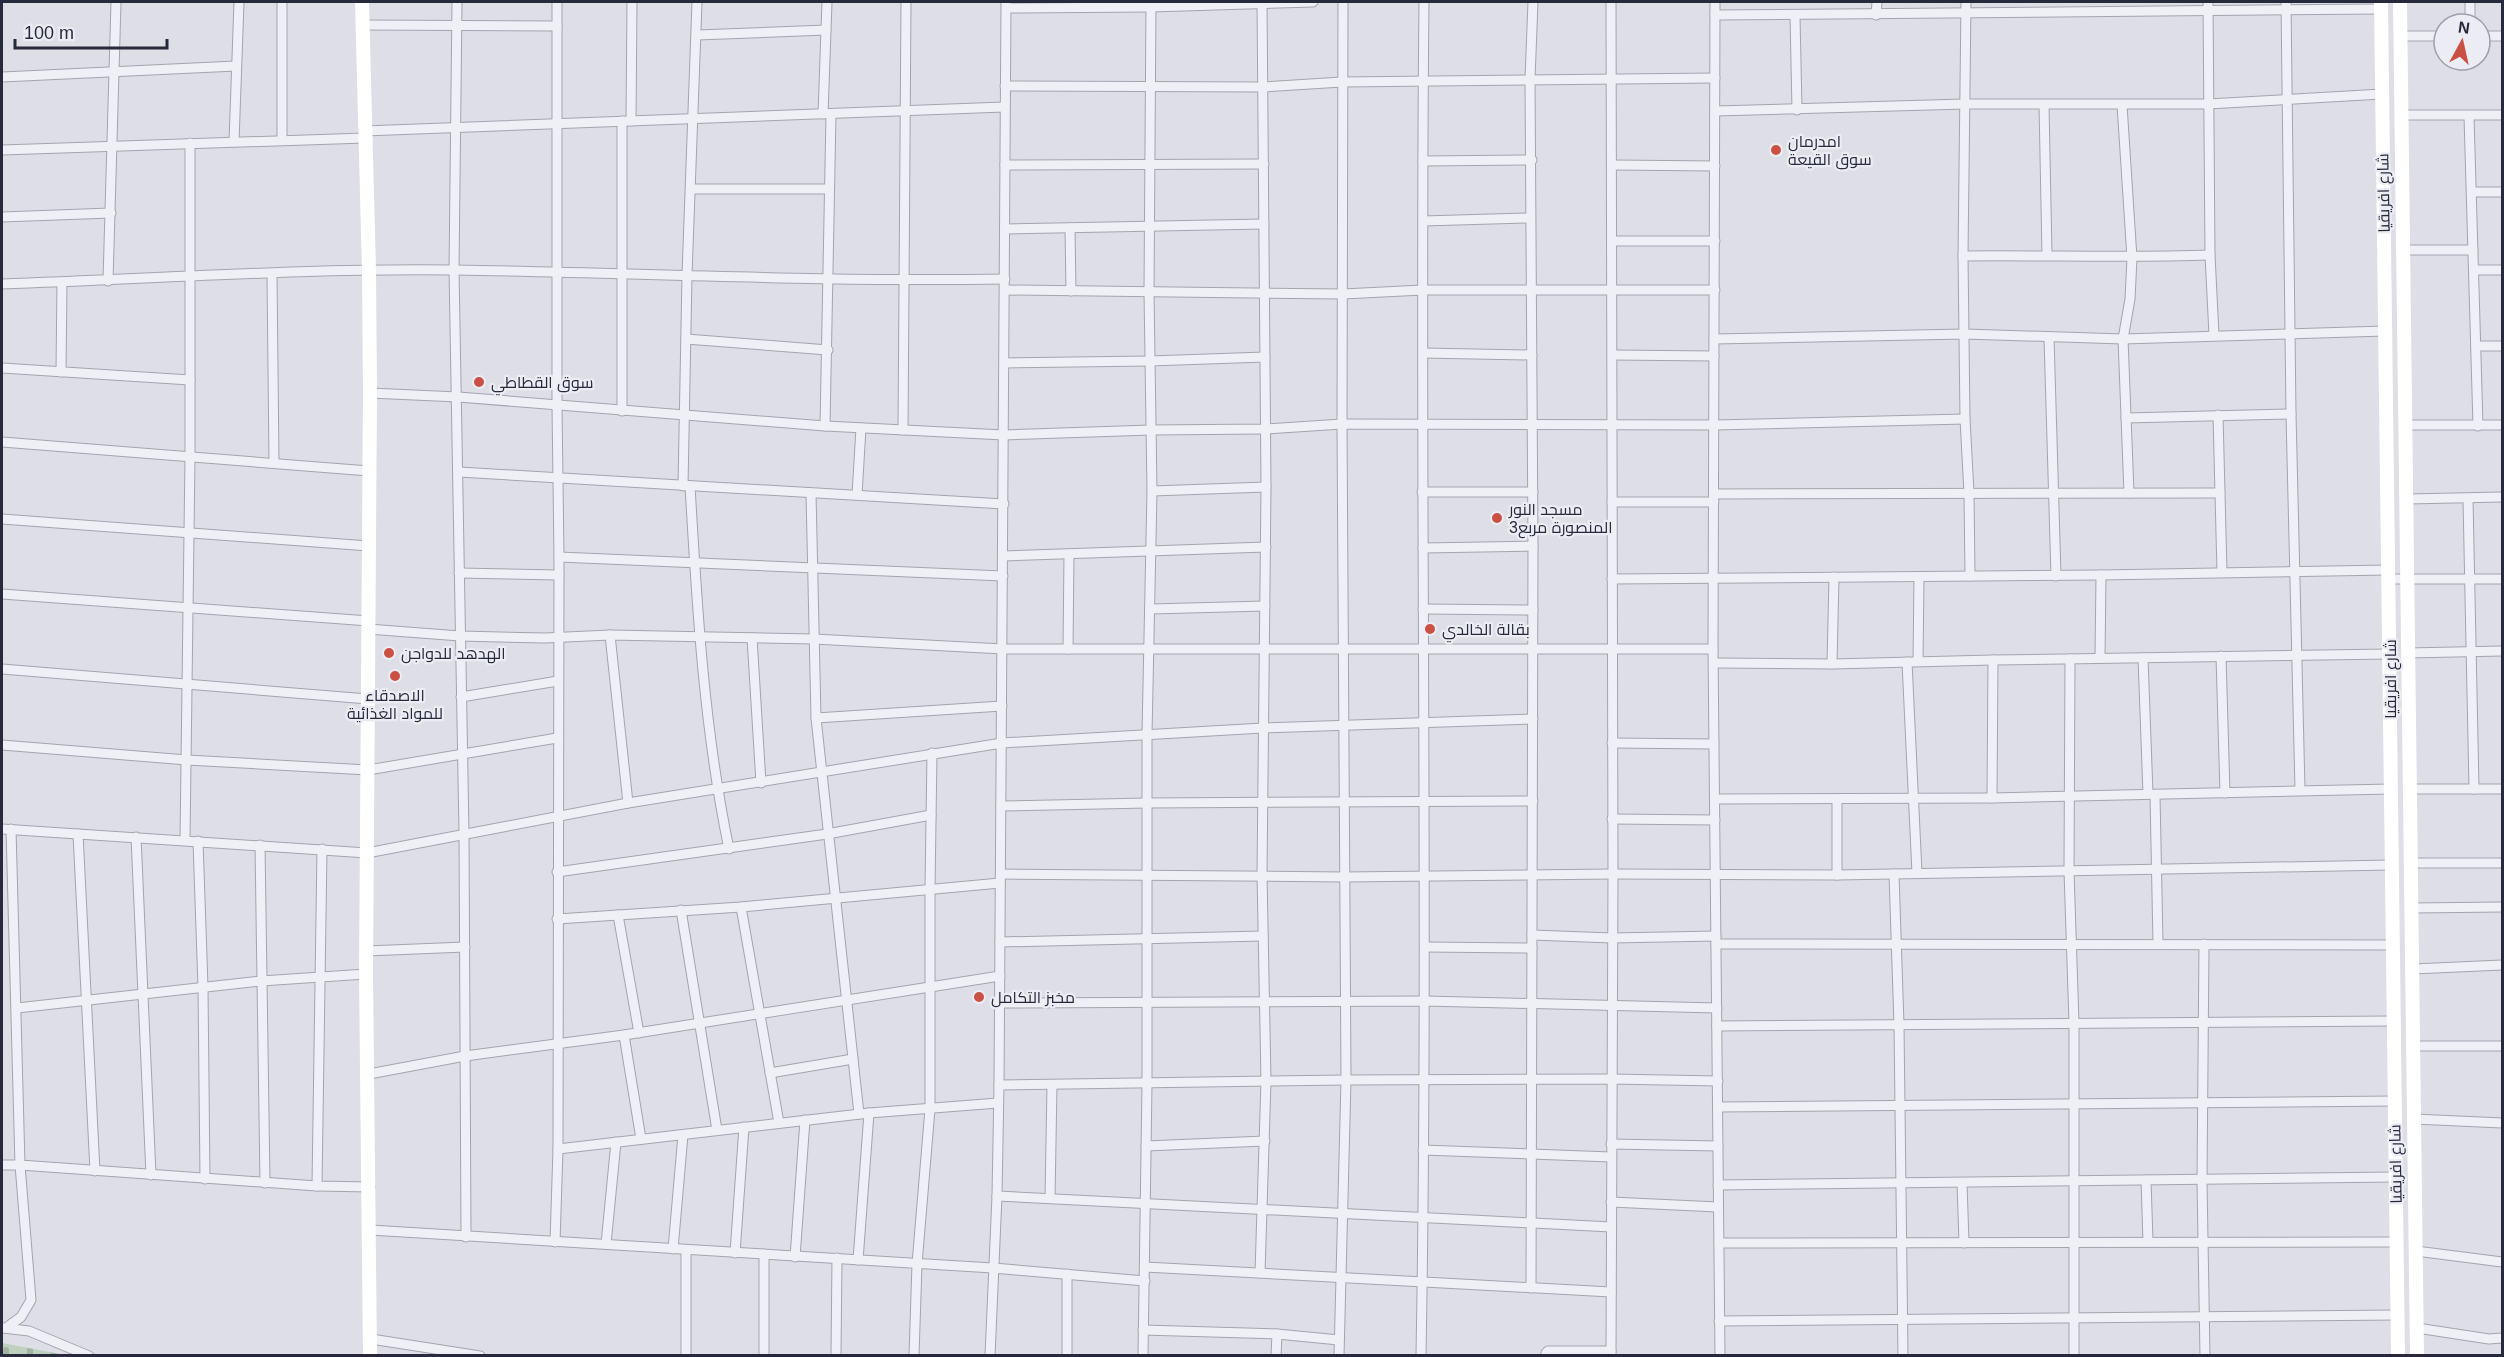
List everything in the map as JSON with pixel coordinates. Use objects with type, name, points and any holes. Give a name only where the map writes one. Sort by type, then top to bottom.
[{"type":"street","points":[[108,281],[116,2]]},
{"type":"street","points":[[234,142],[239,2]]},
{"type":"street","points":[[282,2],[282,140]]},
{"type":"street","points":[[362,2],[370,393],[366,951],[370,1356]]},
{"type":"street","points":[[456,2],[454,270],[464,833],[466,1237]]},
{"type":"street","points":[[555,1242],[558,1149],[557,738],[559,637],[556,406],[557,2]]},
{"type":"street","points":[[622,411],[626,121],[632,2]]},
{"type":"street","points":[[697,2],[683,416],[699,637],[717,790],[729,849]]},
{"type":"street","points":[[825,426],[829,189],[827,2]]},
{"type":"street","points":[[903,430],[906,2]]},
{"type":"street","points":[[990,1356],[999,1103],[1006,291],[1004,107],[1006,5],[1312,2]]},
{"type":"street","points":[[1339,1356],[1346,1080],[1342,424],[1343,2]]},
{"type":"street","points":[[1421,1356],[1426,1080],[1422,492],[1424,2]]},
{"type":"street","points":[[1531,1288],[1533,492],[1530,79],[1533,2]]},
{"type":"street","points":[[1546,1353],[1548,1351],[1611,1353],[1613,77],[1611,2]]},
{"type":"street","points":[[1715,2],[1713,649],[1720,1356]]},
{"type":"street","points":[[1876,15],[1877,2]]},
{"type":"street","points":[[1966,2],[1963,256],[1970,576]]},
{"type":"street","points":[[2048,2],[2048,13]]},
{"type":"street","points":[[2122,2],[2122,13]]},
{"type":"street","points":[[2208,2],[2210,255],[2214,335]]},
{"type":"street","name":"شارع افريقيا","points":[[2400,2],[2418,1356]]},
{"type":"street","points":[[1260,1273],[1266,1081],[1262,874],[1266,487],[1262,3]]},
{"type":"street","points":[[1143,1356],[1148,1084],[1147,735],[1152,491],[1149,292],[1151,4]]},
{"type":"street","points":[[1715,15],[2208,12],[2286,6],[2381,5]]},
{"type":"street","name":"شارع افريقيا","points":[[2381,5],[2390,654],[2391,945],[2398,1356]]},
{"type":"street","points":[[2286,6],[2292,333],[2291,414],[2300,790]]},
{"type":"street","points":[[1795,16],[1797,110]]},
{"type":"street","points":[[363,25],[557,26]]},
{"type":"street","points":[[697,35],[826,30]]},
{"type":"street","points":[[2401,36],[2432,36]]},
{"type":"street","points":[[2,77],[236,66]]},
{"type":"street","points":[[1005,86],[1263,87],[1342,82],[1613,77],[1715,78]]},
{"type":"street","points":[[1715,111],[1965,104],[2208,104],[2382,94]]},
{"type":"street","points":[[2044,105],[2047,255]]},
{"type":"street","points":[[2122,105],[2132,258],[2130,299],[2123,339],[2129,493]]},
{"type":"street","points":[[2,150],[282,140],[454,127],[1004,107]]},
{"type":"street","points":[[2402,115],[2502,115]]},
{"type":"street","points":[[2469,116],[2478,426]]},
{"type":"street","points":[[185,840],[190,457],[190,143]]},
{"type":"street","points":[[1423,161],[1532,160]]},
{"type":"street","points":[[1005,165],[1264,164]]},
{"type":"street","points":[[1613,165],[1715,166]]},
{"type":"street","points":[[691,189],[829,189]]},
{"type":"street","points":[[2472,192],[2502,192]]},
{"type":"street","points":[[2,217],[111,213]]},
{"type":"street","points":[[1423,221],[1530,218]]},
{"type":"street","points":[[1005,229],[1264,224]]},
{"type":"street","points":[[1070,228],[1071,291]]},
{"type":"street","points":[[1613,241],[1715,240]]},
{"type":"street","points":[[2403,250],[2473,250]]},
{"type":"street","points":[[1963,256],[2047,255],[2132,258],[2210,255]]},
{"type":"street","points":[[2,284],[454,270],[904,281],[1005,279]]},
{"type":"street","points":[[2475,270],[2502,270]]},
{"type":"street","points":[[272,274],[274,463]]},
{"type":"street","points":[[61,372],[62,282]]},
{"type":"street","points":[[1006,291],[1343,294],[1423,290],[1714,290]]},
{"type":"street","points":[[1714,339],[1965,334],[2123,339],[2385,331]]},
{"type":"street","points":[[2049,337],[2056,576]]},
{"type":"street","points":[[686,339],[828,350]]},
{"type":"street","points":[[2476,346],[2502,346]]},
{"type":"street","points":[[1423,353],[1532,355]]},
{"type":"street","points":[[1613,355],[1714,356]]},
{"type":"street","points":[[1005,363],[1150,362],[1265,357]]},
{"type":"street","points":[[2,368],[190,380]]},
{"type":"street","points":[[370,393],[458,397],[825,426],[1004,435],[1265,429],[1342,424],[1613,426],[1965,419]]},
{"type":"street","points":[[2126,418],[2291,414]]},
{"type":"street","points":[[2218,415],[2222,572]]},
{"type":"street","points":[[2406,425],[2502,425]]},
{"type":"street","points":[[857,495],[861,428]]},
{"type":"street","points":[[2,442],[369,471]]},
{"type":"street","points":[[459,472],[1004,504]]},
{"type":"street","points":[[1152,491],[1266,487]]},
{"type":"street","points":[[1422,492],[1533,492]]},
{"type":"street","points":[[811,493],[816,718],[853,1059],[864,1114],[858,1260]]},
{"type":"street","points":[[1612,502],[1969,493],[2220,493]]},
{"type":"street","points":[[2407,499],[2502,497]]},
{"type":"street","points":[[2468,499],[2474,789]]},
{"type":"street","points":[[2,519],[369,546]]},
{"type":"street","points":[[1424,548],[1533,546]]},
{"type":"street","points":[[1003,556],[1266,547]]},
{"type":"street","points":[[1068,649],[1069,554]]},
{"type":"street","points":[[559,557],[1003,576]]},
{"type":"street","points":[[1612,579],[2056,576],[2294,571],[2389,574],[2407,578],[2502,579]]},
{"type":"street","points":[[459,573],[559,575]]},
{"type":"street","points":[[2100,658],[2101,575]]},
{"type":"street","points":[[1832,664],[1834,577]]},
{"type":"street","points":[[1918,661],[1919,577]]},
{"type":"street","points":[[2,594],[369,625],[460,636],[610,635],[814,639],[1003,649],[1713,649]]},
{"type":"street","points":[[1151,609],[1265,606]]},
{"type":"street","points":[[1423,609],[1533,610]]},
{"type":"street","points":[[610,635],[628,803]]},
{"type":"street","points":[[752,638],[761,783]]},
{"type":"street","points":[[2408,653],[2502,651]]},
{"type":"street","points":[[1714,663],[1832,664],[2390,654]]},
{"type":"street","points":[[2221,657],[2225,793]]},
{"type":"street","points":[[2070,658],[2068,795],[2074,1023],[2072,1181],[2074,1356]]},
{"type":"street","points":[[2143,658],[2158,944]]},
{"type":"street","points":[[1992,798],[1993,660]]},
{"type":"street","points":[[1907,662],[1917,873]]},
{"type":"street","points":[[2,669],[368,699]]},
{"type":"street","points":[[461,697],[558,681]]},
{"type":"street","points":[[816,718],[1002,706]]},
{"type":"street","points":[[4,1328],[21,1317],[31,1300],[20,1166],[17,1008],[6,829],[367,853],[628,803],[1002,743],[1263,728],[1533,719]]},
{"type":"street","points":[[2,745],[187,760],[368,770],[557,738]]},
{"type":"street","points":[[1612,743],[1714,744]]},
{"type":"street","points":[[914,1356],[917,1264],[930,1109],[932,753]]},
{"type":"street","points":[[1715,799],[1992,798],[2391,789]]},
{"type":"street","points":[[2410,789],[2502,789]]},
{"type":"street","points":[[1837,799],[1837,875]]},
{"type":"street","points":[[1001,806],[1533,801]]},
{"type":"street","points":[[557,872],[729,849],[931,815]]},
{"type":"street","points":[[1612,819],[1715,820]]},
{"type":"street","points":[[78,834],[95,1171]]},
{"type":"street","points":[[136,837],[151,1175]]},
{"type":"street","points":[[198,841],[203,987],[205,1179]]},
{"type":"street","points":[[260,845],[265,1183]]},
{"type":"street","points":[[317,1186],[322,976],[322,849]]},
{"type":"street","points":[[2411,863],[2502,863]]},
{"type":"street","points":[[557,919],[836,898],[930,889],[1001,879],[1262,874],[1344,877],[1613,874],[1837,875],[2391,865]]},
{"type":"street","points":[[1894,874],[1902,1184],[1903,1356]]},
{"type":"street","points":[[741,906],[780,1123]]},
{"type":"street","points":[[2412,908],[2502,907]]},
{"type":"street","points":[[681,910],[717,1130]]},
{"type":"street","points":[[618,915],[639,1033]]},
{"type":"street","points":[[1532,935],[1897,945],[2391,945]]},
{"type":"street","points":[[1000,942],[1263,936]]},
{"type":"street","points":[[2204,944],[2202,1242],[2205,1356]]},
{"type":"street","points":[[366,951],[465,947]]},
{"type":"street","points":[[1425,947],[1532,948]]},
{"type":"street","points":[[2412,969],[2502,965]]},
{"type":"street","points":[[17,1008],[261,981],[366,974]]},
{"type":"street","points":[[369,1074],[465,1056],[557,1042],[639,1033],[1000,976]]},
{"type":"street","points":[[1000,1003],[1425,1001],[1717,1008]]},
{"type":"street","points":[[1717,1026],[2393,1022]]},
{"type":"street","points":[[624,1035],[641,1139]]},
{"type":"street","points":[[2414,1046],[2502,1046]]},
{"type":"street","points":[[770,1073],[853,1059]]},
{"type":"street","points":[[999,1085],[1346,1080],[1718,1081]]},
{"type":"street","points":[[1050,1198],[1052,1085]]},
{"type":"street","points":[[1718,1107],[2395,1101]]},
{"type":"street","points":[[558,1149],[805,1120],[999,1103]]},
{"type":"street","points":[[2414,1119],[2502,1123]]},
{"type":"street","points":[[795,1257],[805,1120]]},
{"type":"street","points":[[735,1253],[744,1127]]},
{"type":"street","points":[[673,1249],[683,1135]]},
{"type":"street","points":[[1146,1146],[1265,1140]]},
{"type":"street","points":[[606,1244],[616,1142]]},
{"type":"street","points":[[1611,1144],[1718,1146]]},
{"type":"street","points":[[1423,1150],[1611,1157]]},
{"type":"street","points":[[2,1165],[265,1183],[370,1187]]},
{"type":"street","points":[[1718,1185],[2395,1178]]},
{"type":"street","points":[[2146,1180],[2148,1242]]},
{"type":"street","points":[[1962,1183],[1964,1243]]},
{"type":"street","points":[[997,1196],[1611,1227]]},
{"type":"street","points":[[1611,1202],[1719,1207]]},
{"type":"street","points":[[370,1230],[993,1268],[1145,1281]]},
{"type":"street","points":[[1719,1243],[2396,1242]]},
{"type":"street","points":[[686,1250],[686,1356]]},
{"type":"street","points":[[2416,1251],[2502,1262]]},
{"type":"street","points":[[764,1254],[764,1356]]},
{"type":"street","points":[[836,1356],[837,1258]]},
{"type":"street","points":[[1145,1267],[1611,1292]]},
{"type":"street","points":[[1067,1274],[1067,1356]]},
{"type":"street","points":[[1719,1321],[2397,1315]]},
{"type":"street","points":[[4,1328],[29,1331],[88,1356]]},
{"type":"street","points":[[2417,1328],[2489,1339],[2502,1338]]},
{"type":"street","points":[[1143,1330],[1277,1334],[1339,1340]]},
{"type":"street","points":[[1276,1356],[1277,1334]]},
{"type":"street","points":[[371,1339],[480,1356]]},
{"type":"green space","points":[[2,1343],[65,1355],[2,1355]]},
{"type":"place","name":"امدرمان سوق القيعة","points":[[1776,150]]},
{"type":"place","name":"سوق القطاطي","points":[[479,382]]},
{"type":"place","name":"مسجد النور المنصورة مربع3","points":[[1497,518]]},
{"type":"place","name":"بقالة الخالدي","points":[[1430,629]]},
{"type":"place","name":"الهدهد للدواجن","points":[[389,653]]},
{"type":"place","name":"الاصدقاء للمواد الغذائية","points":[[395,676]]},
{"type":"place","name":"مخبز التكامل","points":[[979,997]]}]
